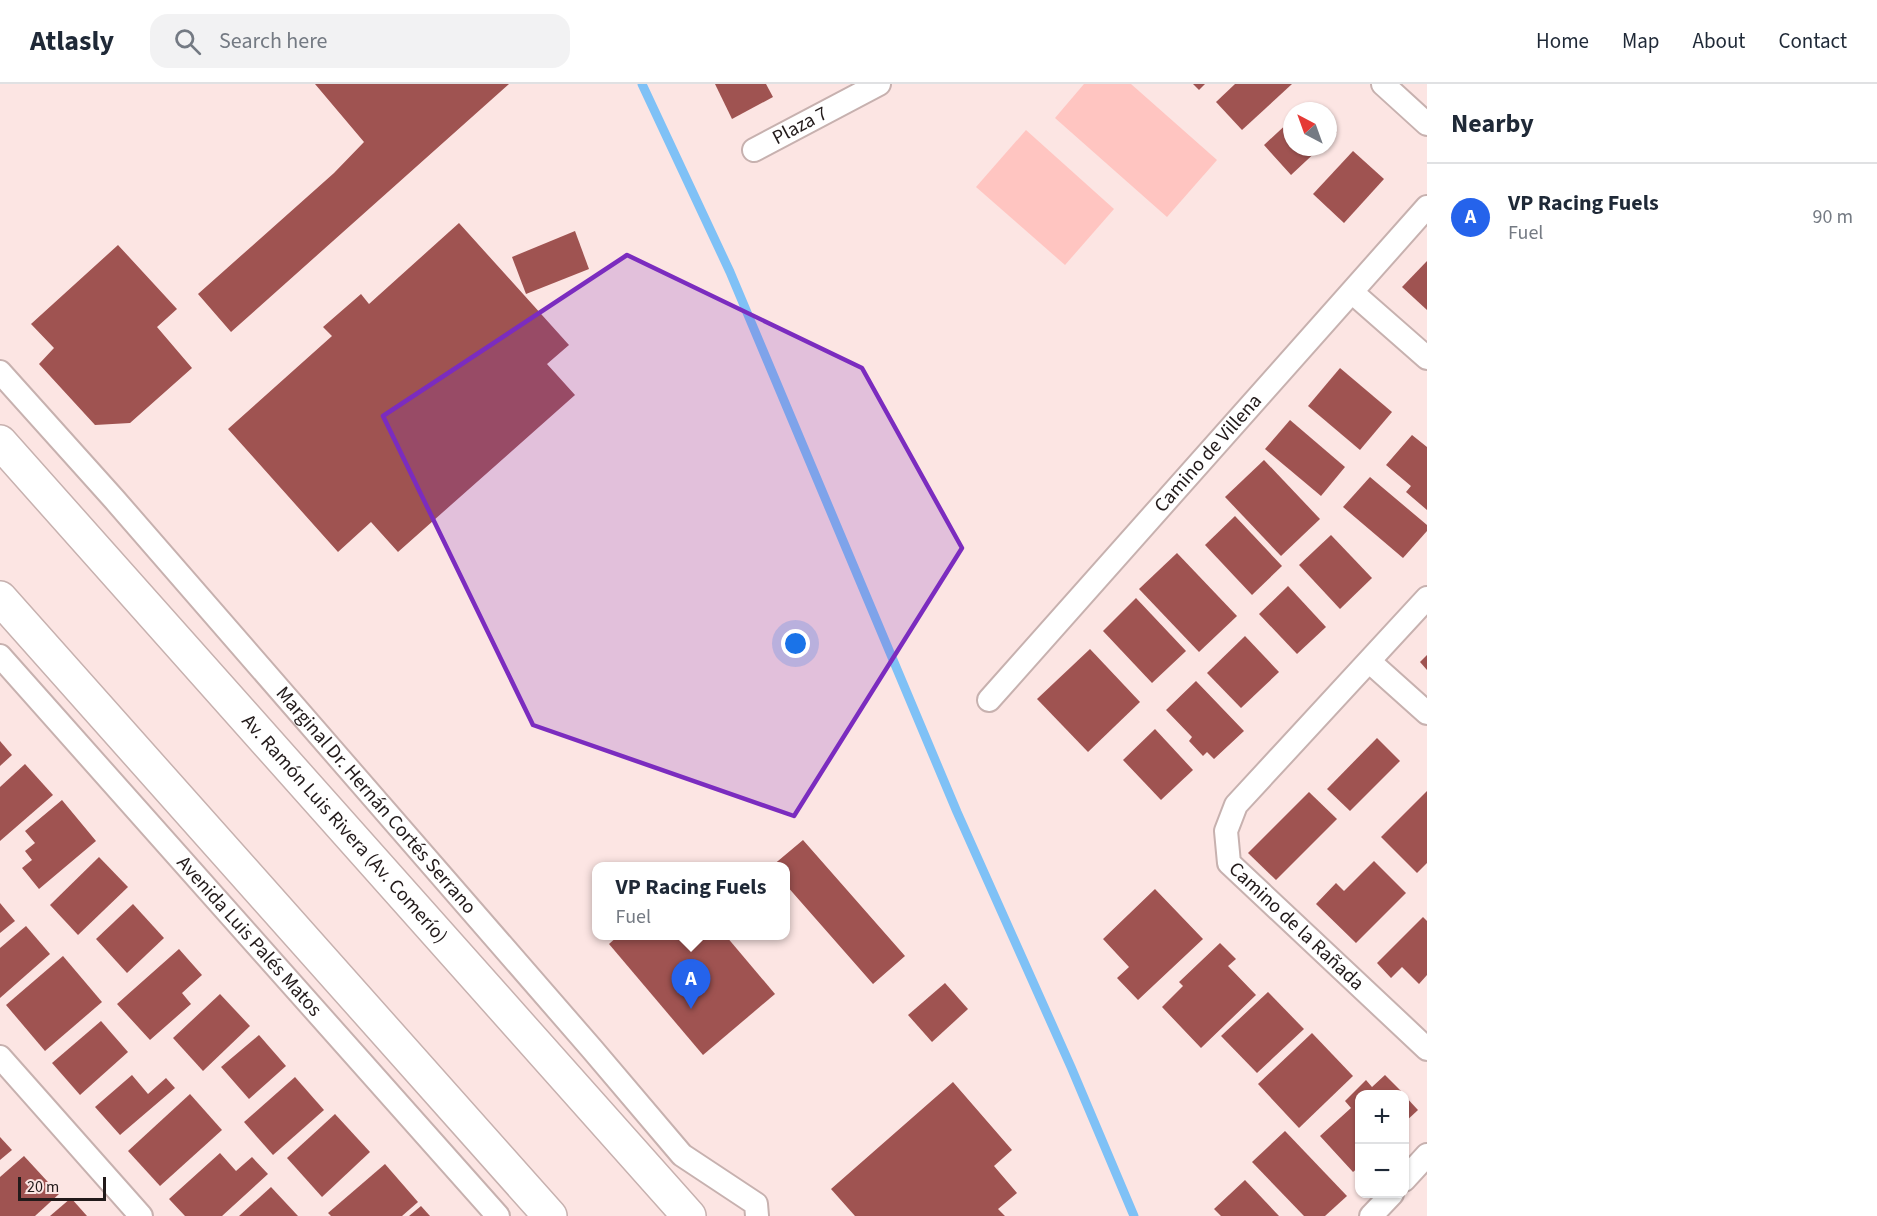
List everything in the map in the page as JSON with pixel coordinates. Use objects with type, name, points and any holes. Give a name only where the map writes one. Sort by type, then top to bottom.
[{"type":"main road","name":"Av. Ramón Luis Rivera (Av. Comerío)","points":[[0,442],[690,1216]]},
{"type":"main road","points":[[0,598],[550,1216]]},
{"type":"street","name":"Plaza 7","points":[[754,150],[879,84]]},
{"type":"street","points":[[1383,84],[1427,124]]},
{"type":"street","name":"Camino de Villena","points":[[989,700],[1427,207]]},
{"type":"street","points":[[1353,293],[1427,358]]},
{"type":"street","name":"Marginal Dr. Hernán Cortés Serrano","points":[[0,372],[129,516],[585,1040],[682,1155],[756,1204],[758,1216]]},
{"type":"street","name":"Camino de la Rañada","points":[[1427,598],[1236,805],[1226,831],[1229,863],[1427,1049]]},
{"type":"street","name":"Avenida Luis Palés Matos","points":[[0,656],[498,1216]]},
{"type":"street","points":[[1370,662],[1427,713]]},
{"type":"street","points":[[0,1057],[141,1216]]},
{"type":"street","points":[[1409,1175],[1427,1155]]},
{"type":"street","points":[[1371,1216],[1388,1198]]},
{"type":"highlighted area","points":[[627,255],[862,368],[962,548],[794,816],[533,725],[383,416]]},
{"type":"shaded area","points":[[1084,84],[1131,84],[1217,160],[1167,217],[1055,118]]},
{"type":"shaded area","points":[[1026,130],[1114,209],[1065,265],[976,187]]},
{"type":"building","points":[[315,84],[509,84],[231,332],[198,294],[334,173],[364,142]]},
{"type":"building","points":[[715,84],[766,84],[773,97],[732,119]]},
{"type":"building","points":[[1193,84],[1205,84],[1199,90]]},
{"type":"building","points":[[1235,84],[1292,84],[1242,130],[1216,102]]},
{"type":"building","points":[[1283,127],[1283,156],[1311,156],[1291,175],[1264,145]]},
{"type":"building","points":[[1353,151],[1384,179],[1344,223],[1313,194]]},
{"type":"building","points":[[459,223],[569,345],[547,364],[575,395],[398,552],[371,522],[338,552],[228,429],[332,336],[323,327],[361,294],[369,304]]},
{"type":"building","points":[[575,231],[589,269],[526,294],[512,257]]},
{"type":"building","points":[[118,245],[177,309],[157,327],[192,368],[130,423],[95,425],[39,364],[54,348],[31,324]]},
{"type":"building","points":[[1427,261],[1427,310],[1402,287]]},
{"type":"building","points":[[1340,368],[1392,412],[1360,450],[1308,406]]},
{"type":"building","points":[[1290,420],[1345,467],[1321,496],[1265,449]]},
{"type":"building","points":[[1412,435],[1427,447],[1427,510],[1406,492],[1411,486],[1386,465]]},
{"type":"building","points":[[1264,460],[1320,519],[1281,556],[1225,497]]},
{"type":"building","points":[[1370,477],[1427,525],[1427,531],[1403,558],[1343,507]]},
{"type":"building","points":[[1235,516],[1282,566],[1252,595],[1205,545]]},
{"type":"building","points":[[1331,535],[1372,578],[1340,609],[1299,565]]},
{"type":"building","points":[[1177,553],[1237,616],[1199,652],[1139,589]]},
{"type":"building","points":[[1288,586],[1326,627],[1297,654],[1259,614]]},
{"type":"building","points":[[1136,598],[1186,651],[1152,683],[1103,631]]},
{"type":"building","points":[[1245,636],[1279,672],[1241,708],[1207,673]]},
{"type":"building","points":[[1090,649],[1140,702],[1088,752],[1037,699]]},
{"type":"building","points":[[1427,655],[1427,670],[1420,662]]},
{"type":"building","points":[[1196,681],[1244,731],[1214,759],[1207,752],[1203,756],[1189,741],[1192,737],[1166,710]]},
{"type":"building","points":[[1155,729],[1193,770],[1161,800],[1123,760]]},
{"type":"building","points":[[1377,738],[1400,761],[1350,811],[1327,789]]},
{"type":"building","points":[[0,741],[12,755],[0,766]]},
{"type":"building","points":[[25,764],[53,795],[0,841],[0,787]]},
{"type":"building","points":[[1427,791],[1427,863],[1417,873],[1381,837]]},
{"type":"building","points":[[1309,792],[1337,819],[1276,880],[1248,853]]},
{"type":"building","points":[[62,800],[96,841],[39,889],[22,868],[32,860],[25,851],[35,843],[25,831]]},
{"type":"building","points":[[803,840],[905,956],[873,984],[790,890],[790,862],[777,862]]},
{"type":"building","points":[[99,857],[128,887],[78,935],[50,905]]},
{"type":"building","points":[[1374,861],[1406,893],[1356,943],[1316,904],[1336,883],[1344,891]]},
{"type":"building","points":[[1155,889],[1203,939],[1138,1000],[1117,978],[1129,967],[1103,939]]},
{"type":"building","points":[[0,903],[15,921],[0,933]]},
{"type":"building","points":[[133,904],[164,938],[127,973],[96,939]]},
{"type":"building","points":[[1423,917],[1427,921],[1427,975],[1419,984],[1402,967],[1391,978],[1377,963]]},
{"type":"building","points":[[26,926],[50,954],[0,998],[0,948]]},
{"type":"building","points":[[614,940],[729,940],[775,994],[703,1055],[609,944]]},
{"type":"building","points":[[1220,943],[1236,959],[1228,966],[1256,995],[1201,1048],[1162,1007],[1183,986],[1179,982]]},
{"type":"building","points":[[179,949],[202,975],[182,993],[191,1004],[150,1040],[117,1004]]},
{"type":"building","points":[[63,956],[102,1002],[45,1051],[6,1005]]},
{"type":"building","points":[[945,983],[968,1009],[932,1042],[908,1015]]},
{"type":"building","points":[[1268,992],[1304,1029],[1257,1073],[1221,1036]]},
{"type":"building","points":[[220,994],[250,1026],[203,1071],[173,1038]]},
{"type":"building","points":[[101,1021],[128,1052],[80,1095],[52,1063]]},
{"type":"building","points":[[1312,1033],[1353,1076],[1299,1128],[1258,1084]]},
{"type":"building","points":[[259,1035],[286,1066],[249,1099],[221,1067]]},
{"type":"building","points":[[132,1075],[148,1094],[166,1078],[175,1088],[120,1135],[95,1107]]},
{"type":"building","points":[[1385,1075],[1400,1090],[1356,1090],[1366,1080],[1372,1087]]},
{"type":"building","points":[[295,1077],[324,1110],[273,1155],[244,1122]]},
{"type":"building","points":[[953,1082],[1012,1150],[994,1166],[1017,1193],[998,1209],[1005,1216],[855,1216],[831,1189]]},
{"type":"building","points":[[1355,1091],[1355,1170],[1353,1172],[1320,1136],[1351,1108],[1345,1101]]},
{"type":"building","points":[[190,1094],[222,1130],[160,1186],[128,1151]]},
{"type":"building","points":[[1409,1100],[1418,1110],[1409,1118]]},
{"type":"building","points":[[335,1114],[370,1152],[322,1197],[287,1158]]},
{"type":"building","points":[[1285,1131],[1347,1196],[1325,1216],[1304,1216],[1252,1162]]},
{"type":"building","points":[[0,1137],[12,1150],[0,1160]]},
{"type":"building","points":[[220,1153],[236,1171],[252,1157],[268,1174],[222,1216],[185,1216],[169,1199]]},
{"type":"building","points":[[24,1156],[59,1194],[35,1216],[0,1216],[0,1177]]},
{"type":"building","points":[[385,1164],[418,1202],[402,1216],[331,1216],[328,1213]]},
{"type":"building","points":[[1245,1180],[1279,1216],[1221,1216],[1214,1209]]},
{"type":"building","points":[[271,1187],[298,1216],[239,1216]]},
{"type":"building","points":[[71,1198],[87,1216],[50,1216]]},
{"type":"building","points":[[421,1206],[430,1216],[409,1216]]},
{"type":"waterway","points":[[642,84],[730,272],[957,812],[1071,1067],[1134,1216]]},
{"type":"place","name":"VP Racing Fuels","points":[[691,1009]]}]
